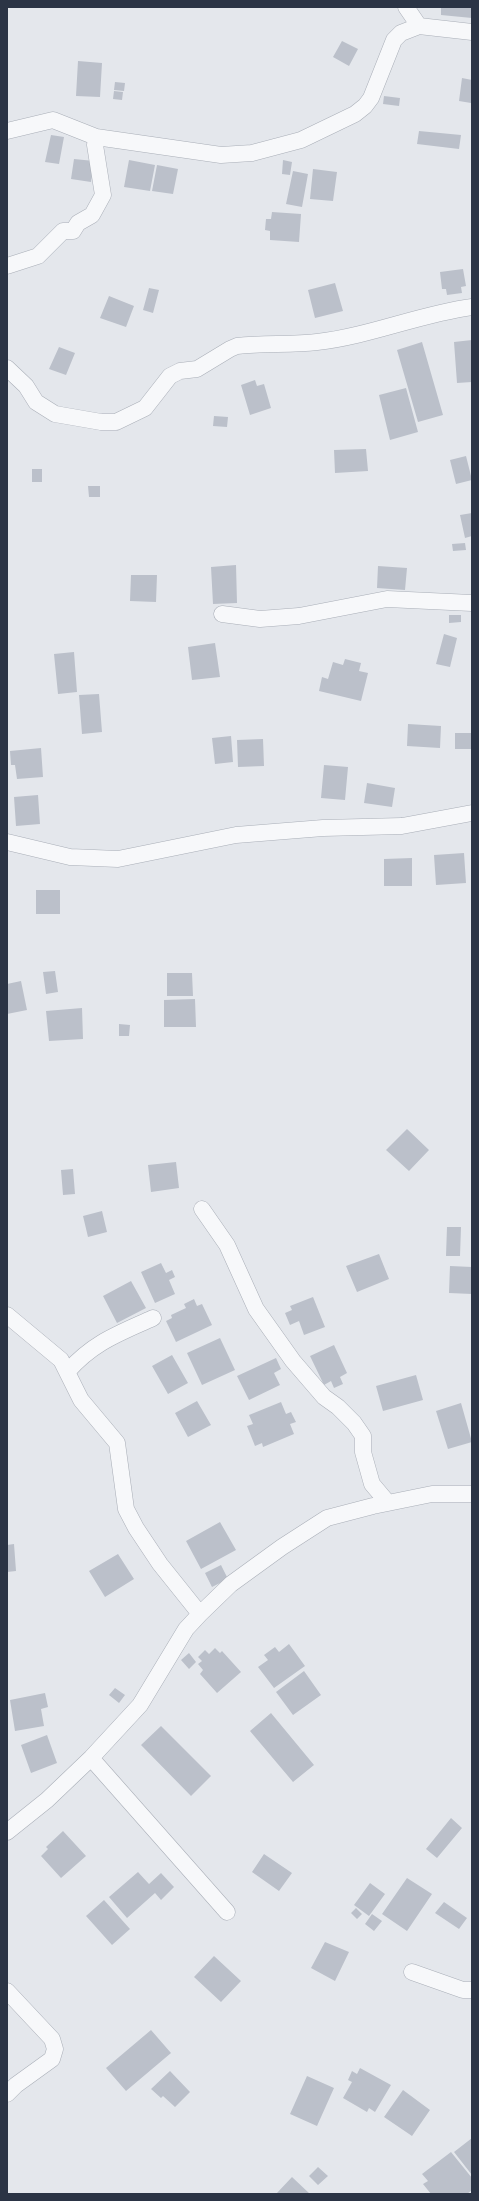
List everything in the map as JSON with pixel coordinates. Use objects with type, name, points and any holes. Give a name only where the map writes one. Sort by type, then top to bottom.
[{"type":"street","points":[[406,7],[419,26]]},
{"type":"street","points":[[7,131],[53,120],[96,137],[221,155],[252,153],[288,144],[355,114],[365,106],[372,98],[394,40],[401,33],[419,26],[472,32]]},
{"type":"street","points":[[7,266],[38,256],[63,231],[74,232],[78,223],[92,215],[103,195],[95,145],[96,137]]},
{"type":"street","points":[[7,368],[26,386],[36,402],[55,414],[101,422],[116,422],[144,408],[170,376],[180,371],[197,369],[230,349],[238,346],[318,342],[387,327],[444,310],[472,307]]},
{"type":"street","points":[[222,614],[260,619],[299,616],[387,599],[472,603]]},
{"type":"street","points":[[8,838],[70,857],[118,859],[236,835],[323,828],[402,826],[472,813]]},
{"type":"street","points":[[202,1209],[227,1245],[256,1310],[292,1361],[324,1397],[338,1407],[363,1436],[363,1452],[372,1484],[388,1503]]},
{"type":"street","points":[[7,1315],[61,1360],[68,1371],[81,1400],[117,1443],[126,1509],[136,1528],[160,1564],[200,1614]]},
{"type":"street","points":[[68,1371],[83,1354],[102,1342],[153,1318]]},
{"type":"street","points":[[7,1832],[47,1800],[91,1758],[140,1705],[186,1629],[232,1584],[314,1525],[327,1518],[432,1494],[472,1494]]},
{"type":"street","points":[[91,1758],[227,1912]]},
{"type":"street","points":[[412,1972],[463,1990],[472,1990]]},
{"type":"street","points":[[7,1991],[52,2039],[55,2049],[52,2059],[16,2085],[7,2094]]},
{"type":"building","points":[[441,7],[472,7],[472,18],[441,15]]},
{"type":"building","points":[[342,41],[358,49],[349,66],[333,57]]},
{"type":"building","points":[[78,61],[102,63],[100,97],[76,96]]},
{"type":"building","points":[[462,78],[472,80],[471,103],[459,101]]},
{"type":"building","points":[[115,82],[125,83],[124,91],[114,90]]},
{"type":"building","points":[[114,91],[123,92],[122,100],[113,99]]},
{"type":"building","points":[[384,96],[400,98],[399,106],[383,104]]},
{"type":"building","points":[[419,131],[461,135],[459,149],[417,144]]},
{"type":"building","points":[[51,135],[64,137],[59,164],[45,162]]},
{"type":"building","points":[[74,159],[94,161],[91,182],[71,179]]},
{"type":"building","points":[[129,160],[155,165],[150,191],[124,187]]},
{"type":"building","points":[[283,160],[292,162],[290,175],[282,174]]},
{"type":"building","points":[[157,165],[178,169],[173,194],[152,191]]},
{"type":"building","points":[[313,169],[337,172],[333,201],[310,199]]},
{"type":"building","points":[[293,171],[308,174],[302,207],[286,204]]},
{"type":"building","points":[[272,212],[301,214],[299,242],[270,240],[270,231],[265,230],[266,219],[271,219]]},
{"type":"building","points":[[463,269],[466,286],[461,287],[462,293],[447,295],[446,289],[442,289],[440,272]]},
{"type":"building","points":[[335,283],[343,311],[315,318],[308,290]]},
{"type":"building","points":[[149,288],[159,290],[153,313],[143,310]]},
{"type":"building","points":[[109,296],[134,306],[126,327],[100,318]]},
{"type":"building","points":[[472,340],[472,382],[457,383],[454,342]]},
{"type":"building","points":[[422,342],[443,415],[418,422],[397,350]]},
{"type":"building","points":[[59,347],[75,353],[66,375],[49,369]]},
{"type":"building","points":[[255,380],[257,386],[264,384],[271,408],[250,415],[241,385]]},
{"type":"building","points":[[406,388],[418,432],[390,440],[379,395]]},
{"type":"building","points":[[214,416],[228,417],[227,427],[213,426]]},
{"type":"building","points":[[366,449],[368,471],[335,473],[334,450]]},
{"type":"building","points":[[466,456],[472,480],[456,484],[450,460]]},
{"type":"building","points":[[32,469],[42,469],[42,482],[32,482]]},
{"type":"building","points":[[88,486],[100,486],[100,497],[89,497]]},
{"type":"building","points":[[472,513],[472,536],[465,538],[460,515]]},
{"type":"building","points":[[465,543],[466,550],[453,551],[452,544]]},
{"type":"building","points":[[236,565],[237,603],[213,604],[211,567]]},
{"type":"building","points":[[378,566],[407,568],[405,590],[377,588]]},
{"type":"building","points":[[131,575],[157,575],[156,602],[130,601]]},
{"type":"building","points":[[449,615],[461,615],[461,622],[449,623]]},
{"type":"building","points":[[444,634],[457,638],[450,667],[436,664]]},
{"type":"building","points":[[215,643],[220,677],[192,680],[188,647]]},
{"type":"building","points":[[74,652],[77,692],[58,694],[54,654]]},
{"type":"building","points":[[345,659],[361,663],[359,671],[368,673],[361,701],[319,691],[322,677],[328,679],[333,662],[343,665]]},
{"type":"building","points":[[99,694],[102,732],[82,734],[79,695]]},
{"type":"building","points":[[408,724],[441,726],[440,748],[407,746]]},
{"type":"building","points":[[455,733],[472,733],[472,749],[455,749]]},
{"type":"building","points":[[231,736],[233,762],[215,764],[212,738]]},
{"type":"building","points":[[263,739],[264,766],[238,767],[237,740]]},
{"type":"building","points":[[41,748],[43,777],[17,779],[15,765],[11,765],[10,751]]},
{"type":"building","points":[[324,765],[348,767],[345,800],[321,798]]},
{"type":"building","points":[[367,783],[395,788],[392,807],[364,803]]},
{"type":"building","points":[[38,795],[40,824],[16,826],[14,797]]},
{"type":"building","points":[[464,853],[466,883],[436,885],[434,855]]},
{"type":"building","points":[[412,858],[412,886],[384,886],[384,859]]},
{"type":"building","points":[[36,890],[60,890],[60,914],[36,914]]},
{"type":"building","points":[[55,971],[58,992],[46,994],[43,972]]},
{"type":"building","points":[[167,973],[192,973],[193,996],[167,996]]},
{"type":"building","points":[[21,981],[27,1010],[7,1014],[7,984]]},
{"type":"building","points":[[195,999],[196,1027],[164,1027],[164,1000]]},
{"type":"building","points":[[82,1008],[83,1039],[49,1041],[46,1011]]},
{"type":"building","points":[[119,1024],[130,1025],[129,1036],[119,1036]]},
{"type":"building","points":[[407,1129],[429,1150],[409,1171],[386,1150]]},
{"type":"building","points":[[176,1162],[179,1188],[151,1192],[148,1165]]},
{"type":"building","points":[[73,1169],[75,1194],[63,1195],[61,1170]]},
{"type":"building","points":[[102,1211],[107,1232],[88,1237],[83,1216]]},
{"type":"building","points":[[447,1227],[461,1227],[460,1256],[446,1256]]},
{"type":"building","points":[[379,1254],[389,1279],[357,1292],[346,1266]]},
{"type":"building","points":[[161,1263],[166,1273],[172,1270],[175,1277],[169,1280],[175,1294],[155,1303],[141,1272]]},
{"type":"building","points":[[450,1266],[472,1267],[472,1294],[449,1293]]},
{"type":"building","points":[[131,1281],[146,1308],[117,1323],[103,1296]]},
{"type":"building","points":[[313,1297],[325,1327],[304,1335],[299,1321],[290,1325],[285,1313],[292,1310],[290,1306]]},
{"type":"building","points":[[194,1299],[197,1306],[202,1304],[212,1325],[176,1342],[166,1321],[172,1318],[171,1315],[186,1308],[184,1304]]},
{"type":"building","points":[[220,1338],[235,1370],[202,1385],[187,1353]]},
{"type":"building","points":[[334,1345],[347,1373],[340,1377],[343,1384],[334,1388],[331,1381],[324,1385],[310,1356]]},
{"type":"building","points":[[172,1355],[188,1383],[168,1394],[152,1366]]},
{"type":"building","points":[[276,1358],[281,1369],[274,1373],[280,1385],[249,1400],[237,1376]]},
{"type":"building","points":[[416,1375],[423,1400],[383,1411],[376,1386]]},
{"type":"building","points":[[197,1401],[211,1425],[188,1437],[175,1413]]},
{"type":"building","points":[[281,1402],[286,1414],[291,1412],[296,1422],[290,1424],[294,1434],[263,1447],[262,1443],[255,1446],[247,1426],[253,1424],[249,1415]]},
{"type":"building","points":[[461,1403],[472,1442],[448,1449],[436,1411]]},
{"type":"building","points":[[220,1522],[236,1550],[201,1569],[186,1541]]},
{"type":"building","points":[[14,1544],[16,1571],[7,1572],[7,1545]]},
{"type":"building","points":[[118,1554],[134,1579],[105,1597],[89,1571]]},
{"type":"building","points":[[221,1565],[228,1579],[212,1587],[205,1573]]},
{"type":"building","points":[[289,1644],[305,1666],[274,1688],[258,1667],[268,1660],[264,1655],[275,1647],[279,1652]]},
{"type":"building","points":[[215,1648],[220,1653],[222,1651],[241,1672],[217,1693],[200,1674],[203,1670],[198,1664],[202,1661],[198,1657],[205,1650],[209,1654]]},
{"type":"building","points":[[189,1653],[196,1662],[189,1669],[181,1660]]},
{"type":"building","points":[[304,1671],[321,1695],[293,1715],[276,1692]]},
{"type":"building","points":[[115,1688],[125,1695],[119,1703],[109,1695]]},
{"type":"building","points":[[45,1693],[48,1707],[41,1709],[44,1726],[15,1731],[10,1700]]},
{"type":"building","points":[[271,1713],[314,1765],[293,1782],[250,1731]]},
{"type":"building","points":[[161,1726],[211,1776],[191,1796],[141,1745]]},
{"type":"building","points":[[47,1735],[57,1763],[31,1773],[21,1745]]},
{"type":"building","points":[[451,1818],[462,1828],[437,1858],[426,1849]]},
{"type":"building","points":[[63,1831],[86,1856],[61,1878],[41,1856],[48,1849],[46,1847]]},
{"type":"building","points":[[264,1854],[292,1873],[279,1891],[252,1872]]},
{"type":"building","points":[[138,1872],[149,1884],[161,1873],[174,1887],[161,1900],[155,1893],[127,1918],[109,1897]]},
{"type":"building","points":[[407,1878],[432,1894],[407,1931],[382,1914]]},
{"type":"building","points":[[370,1883],[385,1894],[369,1916],[354,1905]]},
{"type":"building","points":[[104,1900],[130,1929],[112,1945],[86,1916]]},
{"type":"building","points":[[444,1902],[467,1918],[459,1929],[435,1913]]},
{"type":"building","points":[[356,1908],[362,1914],[357,1919],[351,1913]]},
{"type":"building","points":[[372,1914],[382,1921],[374,1931],[365,1924]]},
{"type":"building","points":[[325,1942],[349,1952],[335,1981],[311,1968]]},
{"type":"building","points":[[214,1956],[241,1981],[221,2002],[194,1977]]},
{"type":"building","points":[[151,2030],[171,2053],[126,2091],[106,2068]]},
{"type":"building","points":[[360,2068],[391,2085],[375,2112],[369,2108],[367,2112],[343,2098],[352,2082],[348,2080],[352,2071],[357,2074]]},
{"type":"building","points":[[170,2071],[190,2092],[175,2107],[163,2096],[161,2098],[151,2089]]},
{"type":"building","points":[[307,2076],[334,2088],[317,2126],[290,2114]]},
{"type":"building","points":[[403,2090],[430,2110],[412,2136],[384,2117]]},
{"type":"building","points":[[472,2138],[472,2175],[454,2152]]},
{"type":"building","points":[[451,2152],[472,2178],[472,2190],[467,2194],[431,2194],[423,2184],[428,2181],[422,2174]]},
{"type":"building","points":[[318,2167],[328,2176],[318,2185],[309,2176]]},
{"type":"building","points":[[292,2177],[310,2194],[276,2194]]}]
